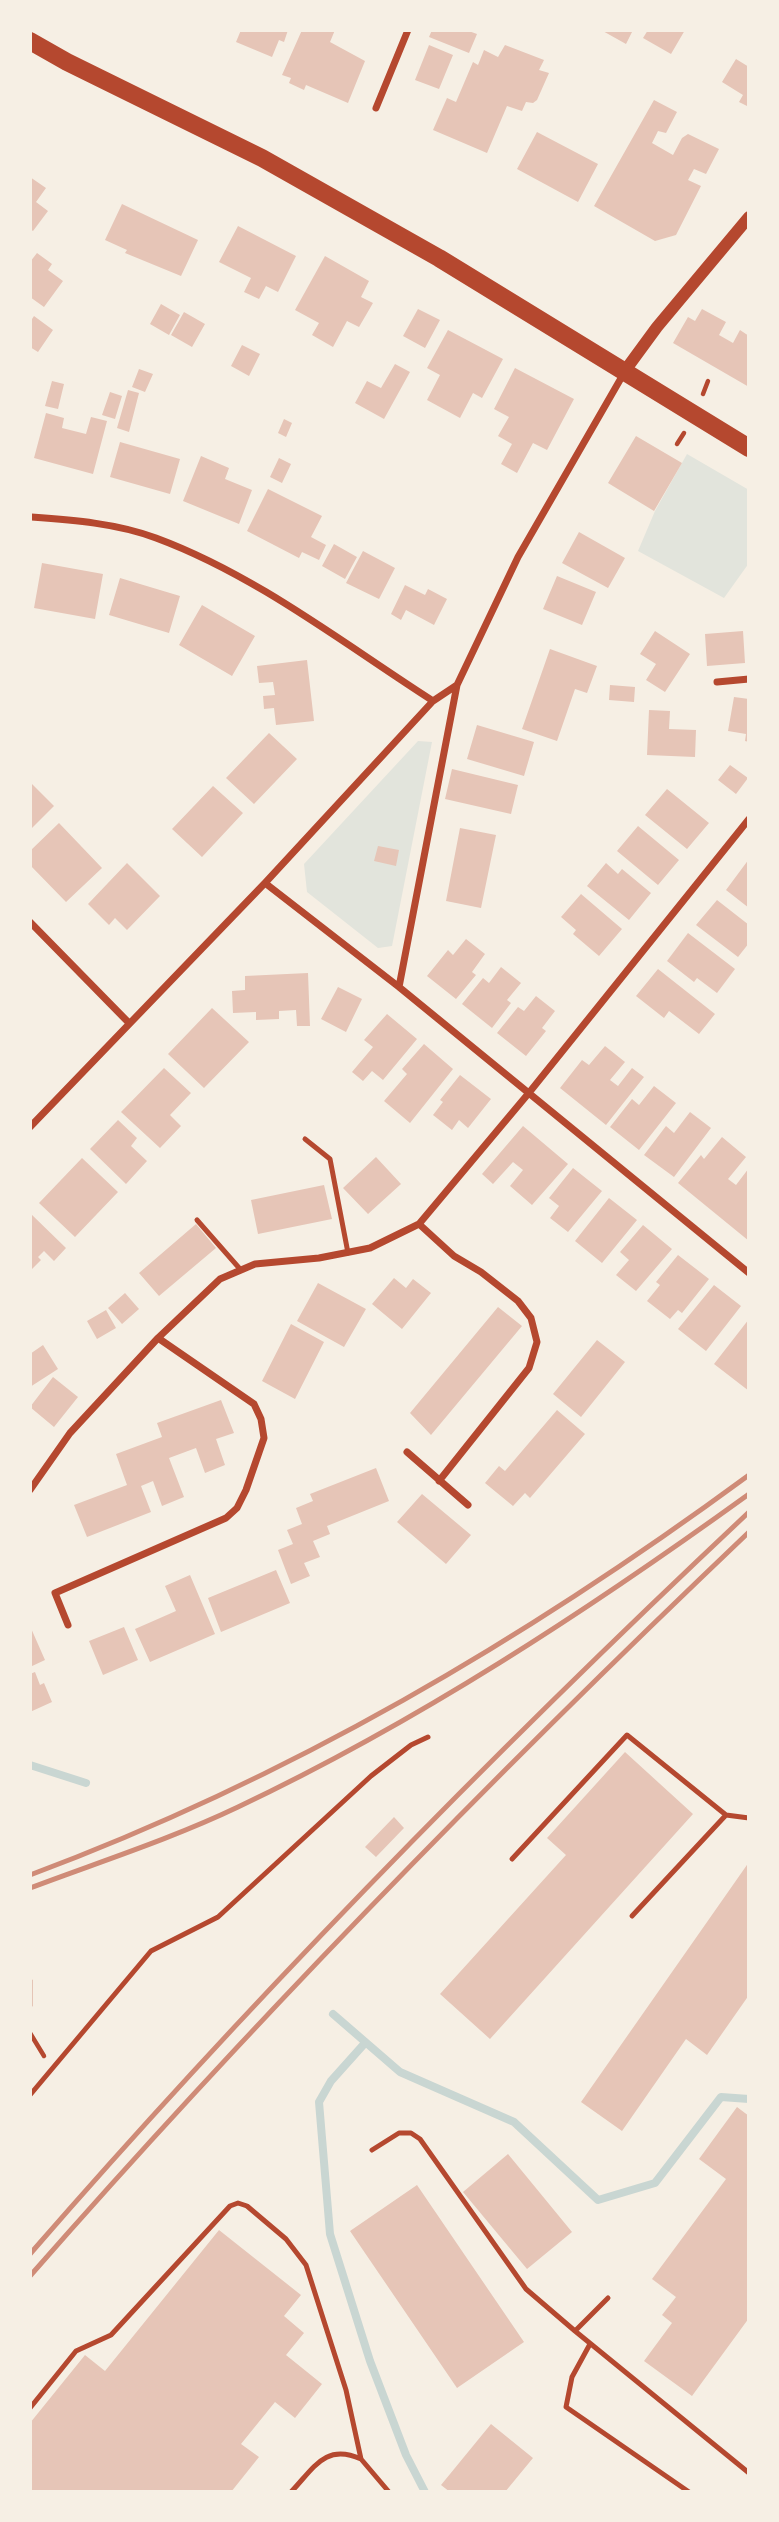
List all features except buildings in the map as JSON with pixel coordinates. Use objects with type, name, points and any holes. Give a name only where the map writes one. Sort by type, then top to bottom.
[{"type":"main road","points":[[30,41],[262,158],[439,258],[749,448]]},
{"type":"street","points":[[376,108],[408,30]]},
{"type":"street","points":[[399,987],[457,685],[518,557],[624,372],[657,327],[749,217]]},
{"type":"street","points":[[30,517],[87,521],[154,537],[226,568],[433,701]]},
{"type":"street","points":[[717,682],[749,679]]},
{"type":"street","points":[[30,1127],[265,883],[433,701],[457,685]]},
{"type":"street","points":[[30,1490],[69,1433],[158,1338],[220,1279],[240,1269],[370,1248],[419,1224],[528,1094],[749,819]]},
{"type":"street","points":[[265,883],[399,987],[749,1273]]},
{"type":"street","points":[[30,922],[129,1023]]},
{"type":"street","points":[[419,1224],[454,1256],[481,1272],[518,1301],[531,1318],[537,1342],[529,1368],[439,1481]]},
{"type":"street","points":[[68,1625],[55,1593],[226,1518],[237,1508],[246,1490],[264,1438],[254,1404],[158,1338]]},
{"type":"street","points":[[407,1452],[468,1505]]},
{"type":"lane","points":[[305,1139],[330,1159],[348,1253]]},
{"type":"lane","points":[[197,1220],[240,1269]]},
{"type":"lane","points":[[512,1859],[627,1735],[726,1815],[749,1818]]},
{"type":"lane","points":[[30,2095],[150,1951],[218,1917],[371,1776],[411,1745],[428,1737]]},
{"type":"lane","points":[[632,1916],[726,1815]]},
{"type":"lane","points":[[372,2150],[399,2133],[411,2133],[420,2139],[526,2289],[749,2473]]},
{"type":"lane","points":[[30,2408],[76,2351],[111,2335],[230,2206],[237,2203],[247,2206],[285,2239],[306,2265],[346,2390],[361,2459]]},
{"type":"lane","points":[[575,2331],[608,2298]]},
{"type":"lane","points":[[590,2344],[572,2377],[566,2407],[689,2492]]},
{"type":"lane","points":[[291,2492],[327,2454],[344,2452],[361,2459],[389,2492]]},
{"type":"path","points":[[30,1980],[30,2006]]},
{"type":"path","points":[[30,2033],[44,2054],[45,2074]]},
{"type":"shaded area","points":[[687,454],[749,490],[749,563],[724,598],[638,551],[655,511]]},
{"type":"shaded area","points":[[418,741],[432,742],[392,946],[378,948],[307,892],[304,864]]},
{"type":"waterway","points":[[30,1765],[86,1783]]},
{"type":"waterway","points":[[333,2014],[400,2072],[514,2122],[598,2200],[655,2183],[721,2097],[749,2099]]},
{"type":"waterway","points":[[365,2043],[331,2081],[319,2102],[330,2234],[370,2361],[406,2455],[425,2492]]},
{"type":"railway","points":[[30,1875],[221,1795],[403,1700],[579,1593],[749,1475]]},
{"type":"railway","points":[[30,1888],[213,1819],[371,1738],[437,1701],[564,1622],[749,1494]]},
{"type":"railway","points":[[30,2254],[202,2062],[380,1874],[563,1691],[749,1512]]},
{"type":"railway","points":[[30,2276],[203,2084],[381,1896],[563,1712],[749,1532]]}]
